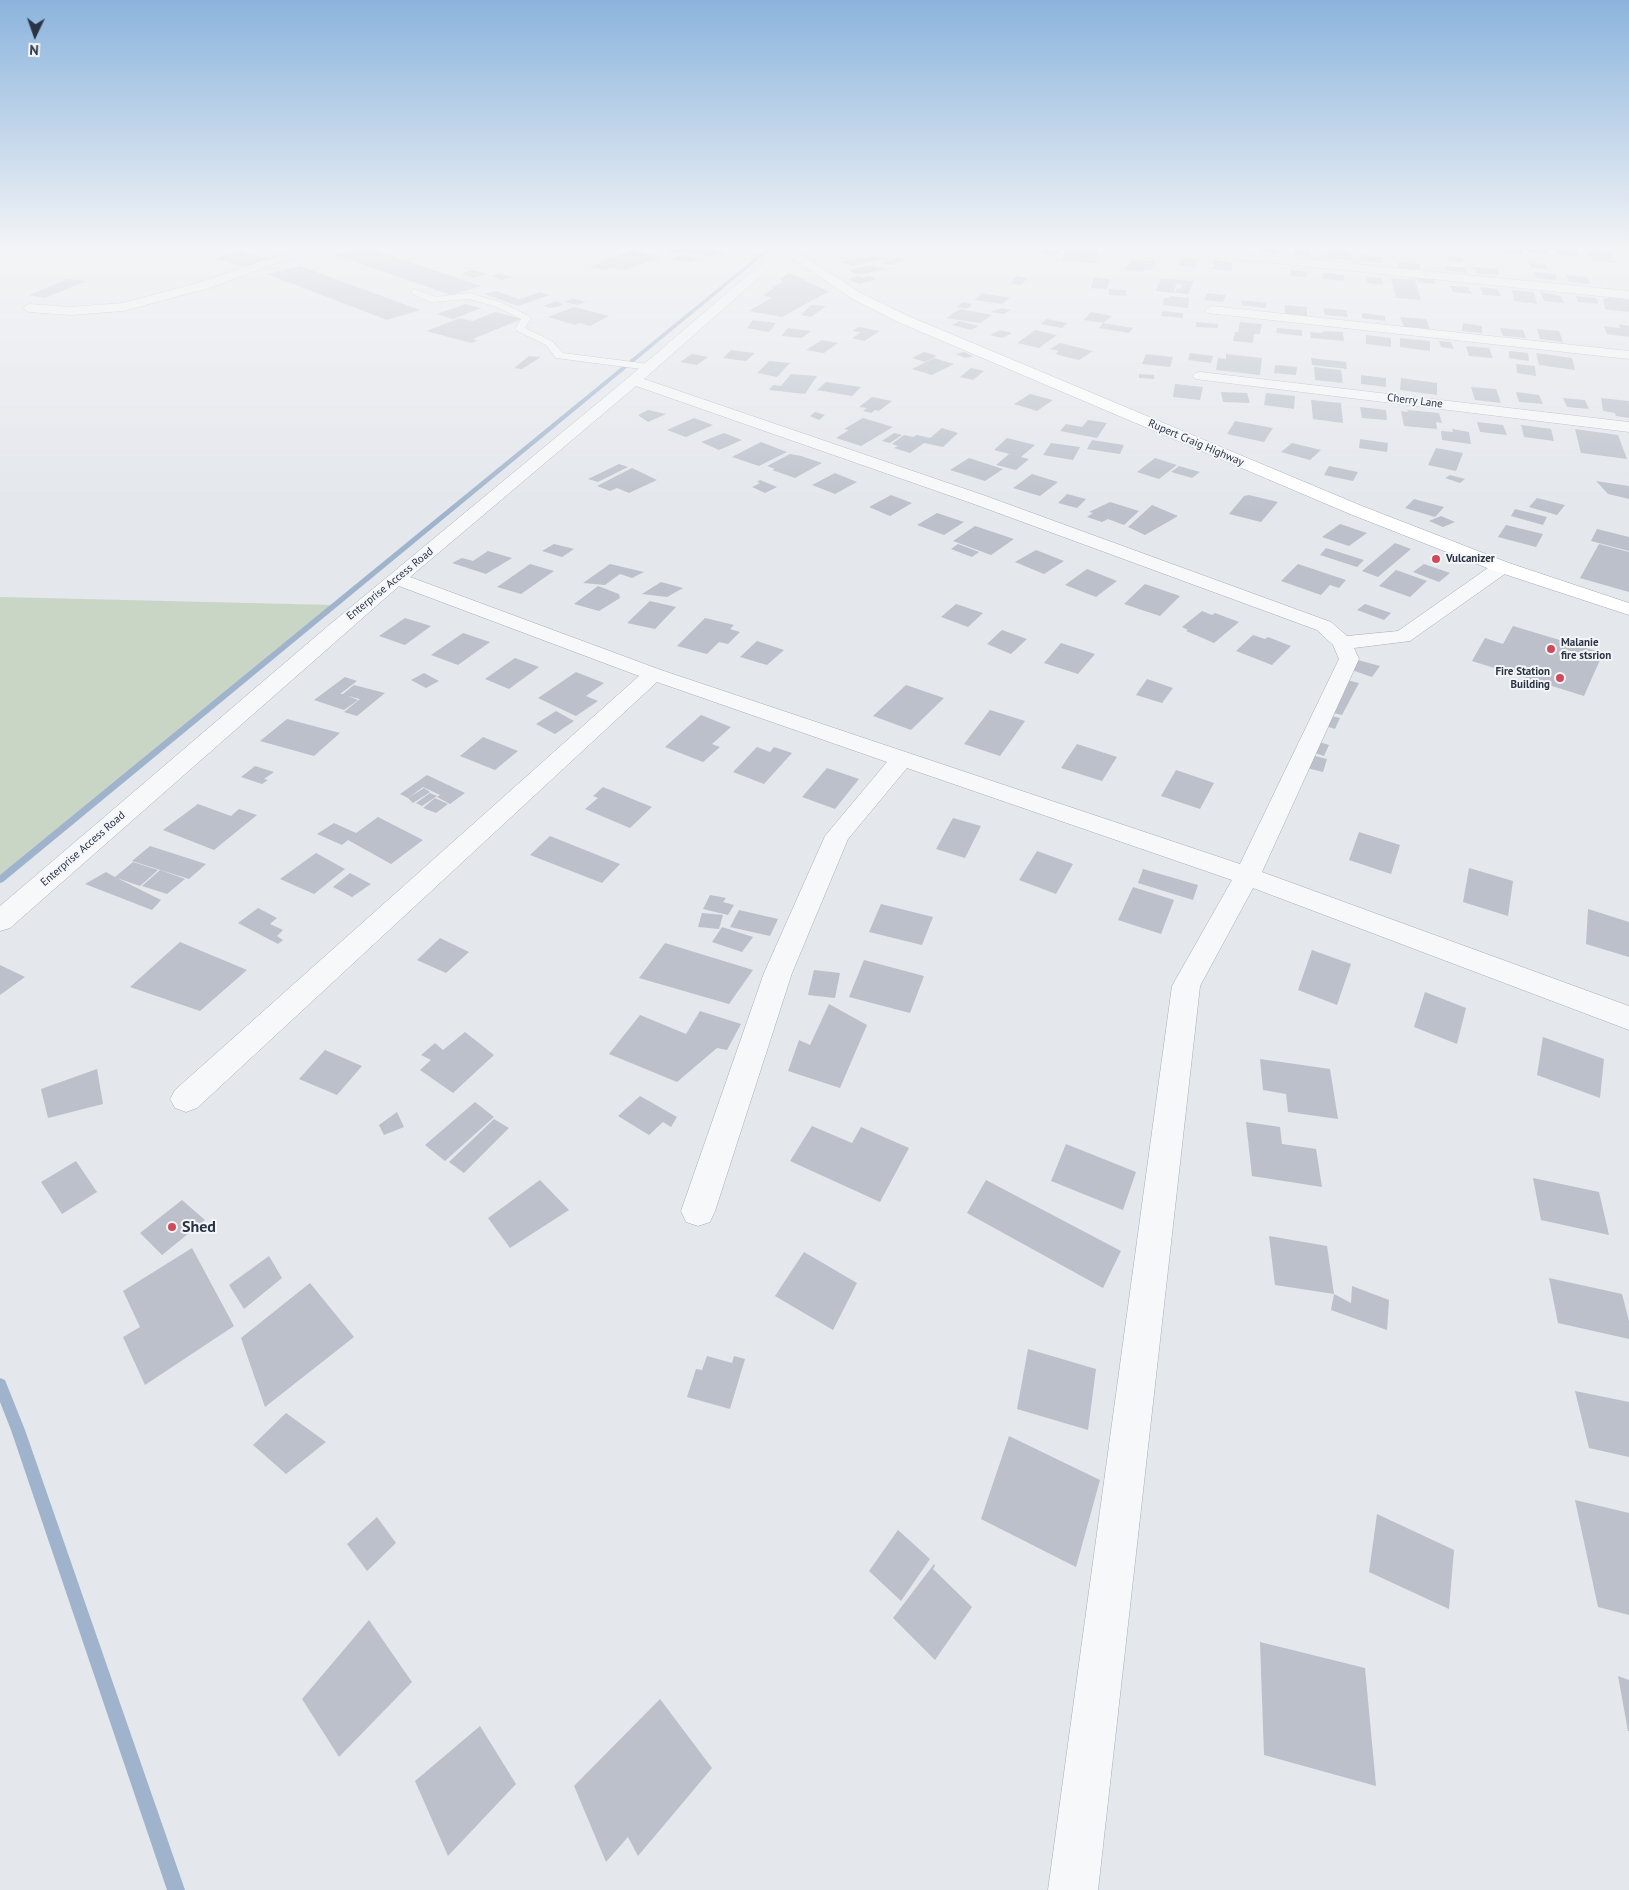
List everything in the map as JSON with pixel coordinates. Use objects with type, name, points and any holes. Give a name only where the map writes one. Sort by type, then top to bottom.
[{"type":"main road","name":"Rupert Craig Highway","points":[[946,337],[1356,510],[1502,567],[1629,609]]},
{"type":"street","name":"Enterprise Access Road","points":[[0,921],[335,630],[634,380],[682,337]]},
{"type":"street","points":[[1464,337],[1629,355]]},
{"type":"street","name":"Cherry Lane","points":[[1200,376],[1629,427]]},
{"type":"street","points":[[634,380],[977,499],[1324,626],[1342,643],[1348,659],[1247,876],[1186,986],[1073,1890]]},
{"type":"street","points":[[1342,643],[1403,637],[1502,567]]},
{"type":"street","points":[[397,579],[654,674],[1247,876],[1629,1018]]},
{"type":"street","points":[[186,1099],[654,674]]},
{"type":"street","points":[[698,1212],[778,973],[837,836],[902,759]]},
{"type":"lane","points":[[537,337],[549,343],[560,356],[649,367]]},
{"type":"green space","points":[[0,597],[333,605],[0,882]]},
{"type":"building","points":[[449,337],[477,337],[473,339],[478,341],[471,343]]},
{"type":"building","points":[[853,337],[870,337],[864,341]]},
{"type":"building","points":[[1025,337],[1054,337],[1039,348],[1017,343]]},
{"type":"building","points":[[1234,337],[1254,337],[1253,343],[1233,341]]},
{"type":"building","points":[[1344,337],[1344,341],[1311,338]]},
{"type":"building","points":[[1366,337],[1391,338],[1391,347],[1366,344]]},
{"type":"building","points":[[1539,337],[1561,337],[1563,342],[1540,339]]},
{"type":"building","points":[[1400,338],[1430,341],[1430,351],[1400,347]]},
{"type":"building","points":[[822,340],[838,343],[824,353],[806,350]]},
{"type":"building","points":[[1439,341],[1451,342],[1454,349],[1441,347]]},
{"type":"building","points":[[1060,343],[1093,351],[1079,360],[1055,354],[1059,351],[1050,349]]},
{"type":"building","points":[[1466,346],[1489,348],[1493,358],[1469,356]]},
{"type":"building","points":[[731,350],[755,353],[746,361],[723,358]]},
{"type":"building","points":[[1509,351],[1528,353],[1529,361],[1509,358]]},
{"type":"building","points":[[924,352],[937,356],[925,362],[912,358]]},
{"type":"building","points":[[964,352],[973,356],[965,358],[956,354]]},
{"type":"building","points":[[1190,353],[1213,356],[1211,363],[1188,360]]},
{"type":"building","points":[[1536,353],[1572,358],[1575,370],[1539,365]]},
{"type":"building","points":[[692,354],[708,357],[697,365],[680,362]]},
{"type":"building","points":[[1146,354],[1173,357],[1170,367],[1142,364]]},
{"type":"building","points":[[1226,354],[1262,358],[1260,375],[1216,370],[1218,358],[1226,359]]},
{"type":"building","points":[[529,356],[541,357],[522,369],[514,368]]},
{"type":"building","points":[[934,358],[954,364],[932,375],[912,369]]},
{"type":"building","points":[[1311,358],[1346,362],[1347,369],[1312,365]]},
{"type":"building","points":[[769,361],[790,363],[777,377],[757,373]]},
{"type":"building","points":[[1516,364],[1535,366],[1536,376],[1517,373]]},
{"type":"building","points":[[1275,365],[1297,367],[1296,375],[1274,373]]},
{"type":"building","points":[[1314,367],[1341,370],[1343,383],[1315,380]]},
{"type":"building","points":[[971,368],[984,371],[973,380],[960,377]]},
{"type":"building","points":[[791,374],[817,376],[805,394],[769,390],[773,385],[781,386]]},
{"type":"building","points":[[1139,374],[1154,375],[1154,379],[1139,378]]},
{"type":"building","points":[[1361,375],[1386,378],[1386,387],[1361,384]]},
{"type":"building","points":[[1401,378],[1437,383],[1437,395],[1400,390]]},
{"type":"building","points":[[826,382],[861,387],[852,396],[817,390]]},
{"type":"building","points":[[1175,384],[1203,387],[1200,400],[1173,397]]},
{"type":"building","points":[[1471,387],[1496,389],[1501,403],[1475,400]]},
{"type":"building","points":[[1221,392],[1247,393],[1250,403],[1223,402]]},
{"type":"building","points":[[1516,392],[1539,395],[1543,404],[1519,402]]},
{"type":"building","points":[[1266,393],[1295,396],[1294,409],[1264,405]]},
{"type":"building","points":[[1030,394],[1053,400],[1037,411],[1014,404]]},
{"type":"building","points":[[872,397],[892,401],[879,411],[875,410],[871,413],[863,411],[867,408],[859,407]]},
{"type":"building","points":[[1563,398],[1585,400],[1589,409],[1567,407]]},
{"type":"building","points":[[1601,398],[1629,401],[1629,418],[1603,411]]},
{"type":"building","points":[[1311,400],[1341,403],[1343,423],[1313,419]]},
{"type":"building","points":[[1360,407],[1386,410],[1387,420],[1362,418]]},
{"type":"building","points":[[648,410],[666,414],[648,422],[638,415]]},
{"type":"building","points":[[1407,410],[1439,413],[1442,423],[1436,422],[1437,429],[1404,426],[1401,411],[1408,412]]},
{"type":"building","points":[[815,412],[825,415],[819,420],[810,416]]},
{"type":"building","points":[[694,418],[713,425],[686,437],[667,430]]},
{"type":"building","points":[[863,418],[893,427],[861,446],[836,438],[849,430],[844,429]]},
{"type":"building","points":[[1088,420],[1107,423],[1097,438],[1060,431],[1066,424],[1082,427]]},
{"type":"building","points":[[1235,421],[1273,428],[1264,442],[1227,434]]},
{"type":"building","points":[[1477,422],[1503,425],[1507,435],[1480,432]]},
{"type":"building","points":[[1521,425],[1551,429],[1554,441],[1524,437]]},
{"type":"building","points":[[942,428],[958,433],[943,447],[924,443],[910,453],[894,448],[898,446],[892,444],[904,435],[930,438]]},
{"type":"building","points":[[1452,429],[1469,432],[1471,444],[1442,440],[1441,431],[1453,432]]},
{"type":"building","points":[[1575,429],[1618,435],[1627,459],[1581,453]]},
{"type":"building","points":[[724,433],[742,440],[719,450],[701,442]]},
{"type":"building","points":[[894,433],[902,435],[890,443],[882,441]]},
{"type":"building","points":[[1007,438],[1035,445],[1021,457],[994,450]]},
{"type":"building","points":[[1360,439],[1388,443],[1387,452],[1359,448]]},
{"type":"building","points":[[1092,440],[1124,445],[1120,454],[1087,449]]},
{"type":"building","points":[[761,442],[787,452],[759,466],[732,457]]},
{"type":"building","points":[[1051,443],[1080,447],[1073,460],[1043,455]]},
{"type":"building","points":[[1292,443],[1321,450],[1310,460],[1281,452]]},
{"type":"building","points":[[1436,448],[1463,453],[1456,471],[1428,465]]},
{"type":"building","points":[[790,454],[822,463],[795,478],[772,470],[775,469],[767,466]]},
{"type":"building","points":[[1009,454],[1029,459],[1016,470],[996,465]]},
{"type":"building","points":[[969,458],[1003,469],[985,481],[950,470]]},
{"type":"building","points":[[1155,458],[1177,465],[1159,479],[1137,472]]},
{"type":"building","points":[[619,464],[628,467],[598,482],[588,479]]},
{"type":"building","points":[[1179,466],[1200,472],[1192,478],[1171,472]]},
{"type":"building","points":[[1329,466],[1358,472],[1353,481],[1324,475]]},
{"type":"building","points":[[632,468],[657,480],[629,493],[617,488],[610,491],[597,486]]},
{"type":"building","points":[[835,473],[857,482],[835,494],[812,485]]},
{"type":"building","points":[[1032,474],[1058,482],[1040,496],[1013,488]]},
{"type":"building","points":[[1450,475],[1465,479],[1460,483],[1445,478]]},
{"type":"building","points":[[760,480],[777,487],[765,493],[752,487],[760,483],[757,482]]},
{"type":"building","points":[[1596,481],[1629,486],[1629,499],[1608,494]]},
{"type":"building","points":[[1067,494],[1086,499],[1077,508],[1058,503]]},
{"type":"building","points":[[891,495],[912,503],[890,516],[869,507]]},
{"type":"building","points":[[1249,495],[1278,502],[1261,522],[1229,514],[1244,496]]},
{"type":"building","points":[[1537,498],[1565,505],[1557,515],[1529,507]]},
{"type":"building","points":[[1414,499],[1444,507],[1435,517],[1405,508]]},
{"type":"building","points":[[1110,502],[1139,511],[1124,525],[1108,519],[1102,522],[1087,517],[1093,513],[1089,512]]},
{"type":"building","points":[[1152,505],[1178,516],[1145,535],[1128,527]]},
{"type":"building","points":[[1515,509],[1547,517],[1543,525],[1511,516]]},
{"type":"building","points":[[937,513],[964,522],[944,535],[917,525]]},
{"type":"building","points":[[1441,516],[1455,522],[1443,527],[1429,521]]},
{"type":"building","points":[[1340,524],[1367,533],[1349,546],[1322,537]]},
{"type":"building","points":[[1506,525],[1543,534],[1536,547],[1498,537]]},
{"type":"building","points":[[975,526],[1014,539],[991,555],[953,541]]},
{"type":"building","points":[[1597,529],[1629,537],[1629,551],[1591,541]]},
{"type":"building","points":[[1395,543],[1411,549],[1378,577],[1362,571]]},
{"type":"building","points":[[554,544],[574,549],[562,557],[542,551]]},
{"type":"building","points":[[958,544],[979,552],[972,557],[951,549]]},
{"type":"building","points":[[1599,544],[1629,552],[1629,592],[1580,578]]},
{"type":"building","points":[[1326,548],[1364,560],[1357,567],[1320,555]]},
{"type":"building","points":[[1036,550],[1064,561],[1044,574],[1015,562]]},
{"type":"building","points":[[488,551],[512,558],[486,574],[452,563],[462,558],[473,561]]},
{"type":"building","points":[[530,564],[554,571],[521,594],[497,587]]},
{"type":"building","points":[[610,564],[644,572],[632,578],[620,574],[605,585],[583,583]]},
{"type":"building","points":[[1298,564],[1346,580],[1339,588],[1330,585],[1321,595],[1281,581]]},
{"type":"building","points":[[1424,564],[1450,573],[1439,582],[1413,572]]},
{"type":"building","points":[[1087,569],[1117,581],[1096,597],[1065,585]]},
{"type":"building","points":[[1396,570],[1427,581],[1410,597],[1379,586]]},
{"type":"building","points":[[661,582],[683,588],[667,597],[642,594]]},
{"type":"building","points":[[1145,584],[1180,596],[1160,616],[1124,604]]},
{"type":"building","points":[[598,586],[619,594],[620,598],[599,611],[574,604]]},
{"type":"building","points":[[650,601],[676,607],[655,629],[627,623]]},
{"type":"building","points":[[956,604],[983,613],[968,627],[941,617]]},
{"type":"building","points":[[1365,604],[1391,613],[1384,620],[1357,610]]},
{"type":"building","points":[[1202,611],[1212,615],[1215,613],[1239,622],[1214,643],[1186,631],[1188,630],[1182,627]]},
{"type":"building","points":[[405,618],[431,626],[405,645],[379,636]]},
{"type":"building","points":[[705,618],[734,625],[730,629],[740,632],[728,644],[719,642],[707,654],[677,646]]},
{"type":"building","name":"Fire Station Building","points":[[1513,626],[1603,653],[1584,696],[1472,661],[1485,638],[1503,644]]},
{"type":"building","points":[[1002,630],[1027,639],[1011,654],[987,644]]},
{"type":"building","points":[[463,633],[490,642],[458,665],[431,655]]},
{"type":"building","points":[[1253,635],[1265,639],[1268,637],[1291,646],[1272,665],[1236,651]]},
{"type":"building","points":[[757,641],[784,650],[767,665],[740,657]]},
{"type":"building","points":[[1061,643],[1095,654],[1078,674],[1044,663]]},
{"type":"building","points":[[515,658],[539,667],[509,689],[485,679]]},
{"type":"building","points":[[1354,659],[1380,666],[1372,677],[1349,669]]},
{"type":"building","points":[[576,672],[604,683],[586,696],[598,701],[576,716],[538,698]]},
{"type":"building","points":[[424,673],[439,681],[426,688],[411,680]]},
{"type":"building","points":[[345,677],[357,681],[340,694],[343,694],[354,685],[385,693],[357,716],[344,712],[360,699],[348,696],[358,700],[344,710],[314,700]]},
{"type":"building","points":[[1147,679],[1173,688],[1162,703],[1136,695]]},
{"type":"building","points":[[1342,679],[1359,683],[1342,715],[1329,712]]},
{"type":"building","points":[[906,685],[944,698],[911,730],[873,716]]},
{"type":"building","points":[[990,710],[1025,721],[1000,756],[964,744]]},
{"type":"building","points":[[556,711],[574,721],[555,734],[536,724]]},
{"type":"building","points":[[701,715],[731,727],[712,744],[720,747],[703,762],[665,747]]},
{"type":"building","points":[[1327,715],[1340,718],[1335,729],[1322,725]]},
{"type":"building","points":[[287,719],[340,733],[314,756],[260,741]]},
{"type":"building","points":[[483,737],[518,751],[495,770],[460,756]]},
{"type":"building","points":[[1316,741],[1329,745],[1324,756],[1312,752]]},
{"type":"building","points":[[1077,744],[1117,757],[1102,781],[1061,768]]},
{"type":"building","points":[[757,747],[770,752],[774,747],[792,753],[764,784],[733,772]]},
{"type":"building","points":[[1311,755],[1327,759],[1323,772],[1307,768]]},
{"type":"building","points":[[255,766],[274,772],[264,779],[268,780],[262,784],[241,777]]},
{"type":"building","points":[[827,768],[859,779],[835,809],[802,797]]},
{"type":"building","points":[[1176,770],[1214,783],[1200,809],[1161,796]]},
{"type":"building","points":[[427,775],[465,793],[450,804],[437,797],[440,795],[423,787],[408,798],[400,794]]},
{"type":"building","points":[[603,787],[652,807],[630,828],[585,809],[598,798],[593,796]]},
{"type":"building","points":[[424,788],[430,792],[413,803],[408,798]]},
{"type":"building","points":[[430,793],[437,796],[422,806],[416,803]]},
{"type":"building","points":[[435,798],[448,804],[436,813],[423,808]]},
{"type":"building","points":[[198,804],[231,816],[239,809],[257,815],[214,850],[163,830]]},
{"type":"building","points":[[378,817],[423,840],[391,864],[348,840],[342,845],[317,834],[334,823],[356,833]]},
{"type":"building","points":[[953,818],[981,826],[965,858],[936,849]]},
{"type":"building","points":[[1359,832],[1400,845],[1391,874],[1349,860]]},
{"type":"building","points":[[550,836],[620,864],[602,883],[530,855]]},
{"type":"building","points":[[150,846],[206,864],[189,879],[132,861]]},
{"type":"building","points":[[1037,851],[1073,864],[1056,894],[1019,880]]},
{"type":"building","points":[[316,853],[345,869],[314,894],[280,879]]},
{"type":"building","points":[[133,862],[158,870],[140,886],[117,878],[161,900],[152,910],[85,884],[106,872],[115,877]]},
{"type":"building","points":[[1469,868],[1513,881],[1508,916],[1463,902]]},
{"type":"building","points":[[1143,869],[1198,885],[1193,900],[1138,883]]},
{"type":"building","points":[[160,870],[185,879],[167,894],[142,886]]},
{"type":"building","points":[[350,873],[371,884],[352,897],[333,887]]},
{"type":"building","points":[[1133,887],[1174,900],[1161,934],[1118,920]]},
{"type":"building","points":[[710,895],[726,898],[723,902],[734,905],[728,915],[703,909]]},
{"type":"building","points":[[881,904],[933,917],[922,945],[869,932]]},
{"type":"building","points":[[258,908],[277,918],[270,924],[283,930],[277,936],[283,940],[278,944],[238,923]]},
{"type":"building","points":[[1588,909],[1629,922],[1629,957],[1586,944]]},
{"type":"building","points":[[739,910],[778,919],[770,936],[730,927]]},
{"type":"building","points":[[702,913],[723,915],[719,929],[698,927]]},
{"type":"building","points":[[722,927],[753,937],[742,952],[712,942]]},
{"type":"building","points":[[440,938],[469,952],[446,973],[417,960]]},
{"type":"building","points":[[180,942],[247,970],[200,1011],[130,987]]},
{"type":"building","points":[[665,943],[753,970],[729,1004],[639,978]]},
{"type":"building","points":[[1312,950],[1351,964],[1337,1005],[1298,990]]},
{"type":"building","points":[[864,960],[924,976],[910,1013],[849,997]]},
{"type":"building","points":[[0,965],[25,977],[0,995]]},
{"type":"building","points":[[814,970],[840,973],[835,998],[808,995]]},
{"type":"building","points":[[1425,992],[1466,1008],[1457,1044],[1414,1027]]},
{"type":"building","points":[[829,1004],[867,1025],[840,1088],[788,1071],[799,1040],[810,1045]]},
{"type":"building","points":[[700,1011],[741,1024],[727,1050],[717,1048],[677,1082],[609,1054],[640,1015],[686,1034]]},
{"type":"building","points":[[465,1032],[494,1055],[453,1093],[420,1070],[431,1060],[421,1055],[435,1043],[443,1050]]},
{"type":"building","points":[[1543,1037],[1604,1059],[1600,1098],[1537,1075]]},
{"type":"building","points":[[325,1050],[362,1066],[337,1095],[299,1079]]},
{"type":"building","points":[[1260,1059],[1330,1069],[1338,1119],[1288,1112],[1286,1094],[1263,1090]]},
{"type":"building","points":[[97,1069],[103,1104],[48,1118],[41,1089]]},
{"type":"building","points":[[640,1096],[677,1117],[671,1127],[663,1122],[649,1135],[618,1116]]},
{"type":"building","points":[[475,1102],[494,1117],[445,1161],[425,1145]]},
{"type":"building","points":[[397,1112],[404,1127],[384,1135],[379,1125]]},
{"type":"building","points":[[494,1119],[509,1128],[464,1173],[449,1162]]},
{"type":"building","points":[[1246,1122],[1280,1127],[1282,1144],[1316,1149],[1322,1187],[1252,1176]]},
{"type":"building","points":[[812,1126],[852,1143],[861,1127],[909,1148],[880,1202],[790,1161]]},
{"type":"building","points":[[1066,1144],[1136,1172],[1123,1210],[1051,1181]]},
{"type":"building","points":[[76,1161],[97,1192],[62,1214],[41,1182]]},
{"type":"building","points":[[1533,1178],[1599,1192],[1609,1235],[1541,1220]]},
{"type":"building","points":[[540,1180],[569,1210],[510,1248],[488,1218]]},
{"type":"building","points":[[986,1180],[1121,1251],[1103,1288],[967,1213]]},
{"type":"building","name":"Shed","points":[[182,1200],[205,1220],[162,1255],[140,1233]]},
{"type":"building","points":[[1269,1236],[1327,1246],[1334,1294],[1275,1285]]},
{"type":"building","points":[[192,1248],[234,1326],[145,1385],[123,1337],[140,1327],[123,1291]]},
{"type":"building","points":[[804,1252],[857,1283],[833,1330],[775,1296]]},
{"type":"building","points":[[269,1256],[282,1278],[244,1309],[229,1285]]},
{"type":"building","points":[[1549,1278],[1622,1294],[1629,1321],[1629,1339],[1558,1323]]},
{"type":"building","points":[[310,1283],[354,1337],[265,1407],[241,1338]]},
{"type":"building","points":[[1352,1286],[1389,1300],[1387,1330],[1331,1310],[1334,1294],[1351,1303]]},
{"type":"building","points":[[1028,1349],[1096,1369],[1088,1430],[1017,1409]]},
{"type":"building","points":[[707,1356],[732,1363],[734,1356],[745,1359],[730,1409],[687,1397],[696,1369],[702,1370]]},
{"type":"building","points":[[1575,1391],[1629,1402],[1629,1457],[1589,1448]]},
{"type":"building","points":[[286,1413],[326,1442],[286,1474],[253,1445]]},
{"type":"building","points":[[1009,1436],[1100,1480],[1076,1567],[981,1519]]},
{"type":"building","points":[[1575,1500],[1629,1513],[1629,1615],[1598,1607]]},
{"type":"building","points":[[1377,1514],[1454,1550],[1449,1609],[1369,1572]]},
{"type":"building","points":[[377,1517],[396,1543],[367,1571],[347,1544]]},
{"type":"building","points":[[898,1530],[930,1559],[901,1601],[869,1571]]},
{"type":"building","points":[[934,1564],[933,1569],[972,1607],[935,1660],[893,1618]]},
{"type":"building","points":[[369,1620],[412,1682],[339,1757],[302,1699]]},
{"type":"building","points":[[1260,1642],[1365,1668],[1376,1786],[1264,1755]]},
{"type":"building","points":[[1618,1676],[1629,1680],[1629,1731],[1628,1731]]},
{"type":"building","points":[[660,1699],[712,1768],[638,1856],[628,1837],[606,1862],[574,1786]]},
{"type":"building","points":[[480,1726],[516,1784],[448,1856],[415,1781]]},
{"type":"waterway","points":[[0,880],[662,337]]},
{"type":"waterway","points":[[0,1385],[18,1430],[176,1890]]},
{"type":"place","name":"Vulcanizer","points":[[1436,559]]},
{"type":"place","name":"Malanie fire stsrion","points":[[1551,649]]},
{"type":"place","name":"Fire Station Building","points":[[1560,678]]},
{"type":"place","name":"Shed","points":[[172,1227]]}]
